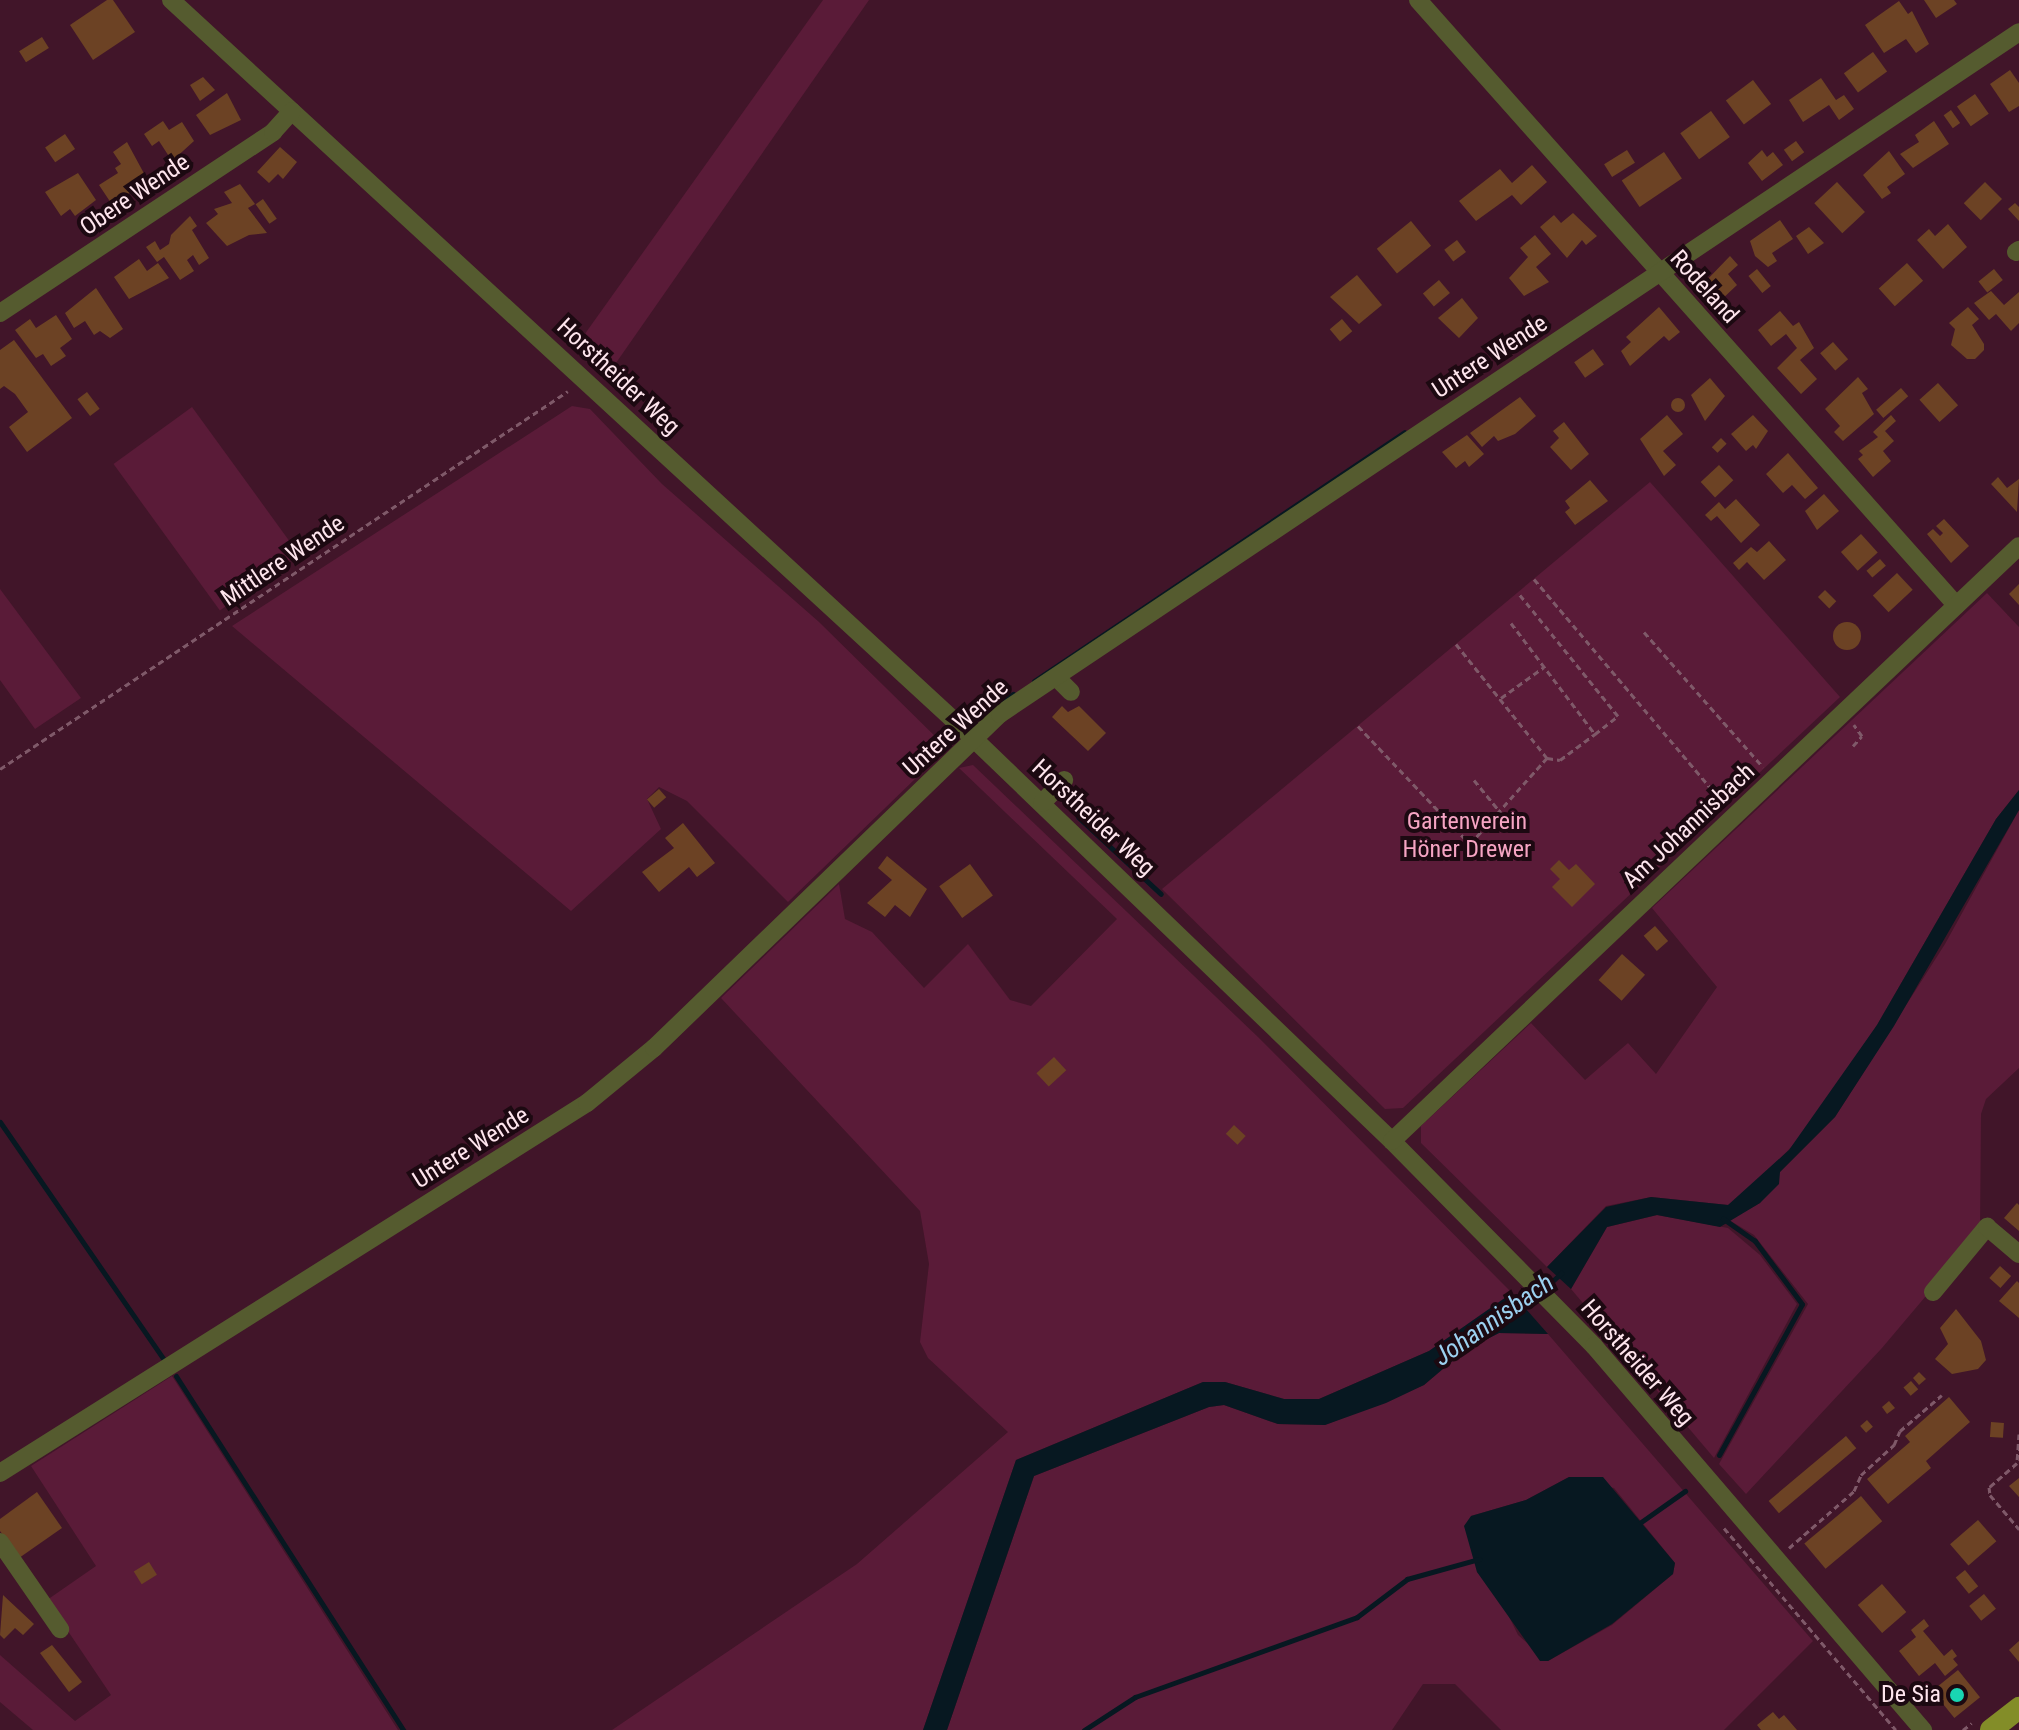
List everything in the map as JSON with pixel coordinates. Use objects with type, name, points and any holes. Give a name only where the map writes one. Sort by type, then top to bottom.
[{"type":"main road","points":[[1991,1730],[2019,1708]]},
{"type":"street","name":"Horstheider Weg","points":[[171,0],[974,739],[1392,1141],[1567,1318],[1923,1730]]},
{"type":"street","name":"Rodeland","points":[[1418,0],[1956,605]]},
{"type":"street","name":"Untere Wende","points":[[0,1473],[587,1103],[654,1048],[974,739],[1056,677],[2019,32]]},
{"type":"street","name":"Obere Wende","points":[[0,313],[273,132],[292,111]]},
{"type":"street","name":"Am Johannisbach","points":[[1392,1141],[2019,546]]},
{"type":"street","points":[[1056,677],[1071,692]]},
{"type":"street","points":[[1042,803],[1064,780]]},
{"type":"street","points":[[1933,1292],[1987,1227],[2019,1254]]},
{"type":"street","points":[[0,1542],[60,1629]]},
{"type":"path","name":"Mittlere Wende","points":[[0,769],[569,390],[582,376]]},
{"type":"path","points":[[1534,579],[1734,816]]},
{"type":"path","points":[[1456,644],[1547,758],[1560,760],[1595,734],[1618,716],[1520,595]]},
{"type":"path","points":[[1511,623],[1595,734]]},
{"type":"path","points":[[1644,632],[1773,779]]},
{"type":"path","points":[[1501,698],[1545,666]]},
{"type":"path","points":[[1358,726],[1470,844],[1501,813],[1547,758]]},
{"type":"path","points":[[1853,746],[1862,736],[1855,726]]},
{"type":"path","points":[[1474,780],[1501,813]]},
{"type":"path","points":[[1788,1549],[1854,1491],[1861,1475],[1894,1445],[1900,1431],[1942,1395]]},
{"type":"path","points":[[2019,1434],[2017,1463],[1989,1487],[1990,1495],[2019,1529]]},
{"type":"path","points":[[1719,1522],[1894,1730]]},
{"type":"green space","points":[[823,0],[869,0],[609,373],[577,345]]},
{"type":"green space","points":[[572,406],[590,409],[662,484],[819,622],[947,748],[788,902],[687,801],[659,787],[647,799],[661,829],[571,911],[232,626]]},
{"type":"green space","points":[[192,407],[298,553],[220,610],[114,464]]},
{"type":"green space","name":"Gartenverein Höner Drewer","points":[[1650,482],[1840,697],[1403,1108],[1385,1109],[1162,889]]},
{"type":"green space","points":[[0,589],[81,698],[35,729],[0,680]]},
{"type":"green space","points":[[1987,593],[2019,627],[2019,790],[1996,819],[1877,1025],[1805,1133],[1746,1193],[1728,1205],[1651,1197],[1606,1206],[1547,1267],[1421,1143],[1421,1126],[1531,1023],[1585,1080],[1628,1043],[1656,1074],[1717,987],[1652,908]]},
{"type":"green space","points":[[973,765],[1258,1037],[1512,1293],[1429,1351],[1319,1399],[1284,1399],[1225,1382],[1203,1382],[1016,1460],[923,1730],[612,1730],[857,1564],[1008,1432],[928,1358],[920,1342],[929,1264],[920,1211],[721,998],[839,884],[845,919],[872,932],[924,988],[968,944],[1010,1000],[1031,1006],[1117,919],[959,768]]},
{"type":"green space","points":[[2019,810],[2019,1068],[1986,1099],[1981,1114],[1980,1232],[1882,1348],[1746,1494],[1719,1464],[1808,1304],[1754,1235],[1729,1220],[1760,1203],[1780,1172],[1835,1117],[1945,944]]},
{"type":"green space","points":[[1657,1215],[1728,1228],[1760,1255],[1797,1304],[1714,1458],[1571,1289],[1607,1227]]},
{"type":"green space","points":[[1499,1333],[1548,1334],[1813,1641],[1724,1730],[1501,1730],[1455,1684],[1423,1684],[1392,1730],[947,1730],[1034,1476],[1209,1407],[1224,1405],[1278,1424],[1325,1425],[1424,1385],[1464,1351]],"holes":[[[1569,1477],[1614,1488],[1675,1563],[1673,1574],[1612,1625],[1548,1661],[1518,1635],[1500,1598],[1477,1572],[1471,1516],[1526,1500]]]},
{"type":"green space","points":[[172,1376],[398,1730],[33,1730],[0,1702],[0,1655],[75,1721],[111,1695],[47,1600],[96,1566],[31,1466]]},
{"type":"water","points":[[2019,790],[2019,810],[1894,1026],[1835,1117],[1780,1172],[1779,1184],[1760,1203],[1720,1227],[1657,1215],[1607,1227],[1571,1289],[1547,1267],[1606,1207],[1651,1197],[1728,1205],[1789,1150],[1877,1025],[1996,819]]},
{"type":"water","points":[[1512,1293],[1548,1334],[1499,1333],[1464,1351],[1424,1385],[1386,1403],[1325,1425],[1278,1424],[1224,1405],[1209,1407],[1034,1476],[947,1730],[923,1730],[1016,1460],[1203,1382],[1225,1382],[1284,1399],[1319,1399],[1429,1351]]},
{"type":"water","points":[[1569,1477],[1603,1477],[1675,1563],[1673,1574],[1612,1624],[1548,1661],[1540,1661],[1477,1572],[1464,1526],[1471,1516],[1526,1500]]},
{"type":"building","points":[[107,0],[113,0],[135,32],[93,60],[70,25]]},
{"type":"building","points":[[1924,0],[1954,0],[1957,4],[1936,18]]},
{"type":"building","points":[[1899,1],[1908,14],[1912,11],[1929,44],[1916,53],[1906,39],[1884,53],[1865,25]]},
{"type":"building","points":[[42,37],[49,48],[26,62],[19,51]]},
{"type":"building","points":[[1873,52],[1887,71],[1858,93],[1844,73]]},
{"type":"building","points":[[2010,70],[2019,83],[2019,106],[2009,112],[1990,84]]},
{"type":"building","points":[[203,77],[215,90],[200,101],[190,85]]},
{"type":"building","points":[[1821,78],[1836,100],[1844,95],[1854,109],[1839,120],[1829,105],[1803,122],[1789,100]]},
{"type":"building","points":[[1753,80],[1771,104],[1744,124],[1726,100]]},
{"type":"building","points":[[227,93],[241,120],[210,135],[196,115]]},
{"type":"building","points":[[1975,94],[1989,114],[1971,126],[1957,107]]},
{"type":"building","points":[[1951,110],[1960,123],[1953,128],[1944,115]]},
{"type":"building","points":[[1711,111],[1730,137],[1699,159],[1680,133]]},
{"type":"building","points":[[163,121],[169,130],[182,122],[194,141],[172,161],[159,141],[152,146],[144,134]]},
{"type":"building","points":[[1934,121],[1949,144],[1913,168],[1900,154],[1919,142],[1915,135]]},
{"type":"building","points":[[65,134],[75,149],[55,162],[45,147]]},
{"type":"building","points":[[1796,141],[1804,152],[1792,161],[1784,150]]},
{"type":"building","points":[[127,142],[147,179],[113,206],[99,185],[118,173],[115,168],[121,164],[113,152]]},
{"type":"building","points":[[280,147],[297,162],[283,179],[278,174],[269,183],[257,172]]},
{"type":"building","points":[[1627,150],[1635,163],[1612,177],[1604,164]]},
{"type":"building","points":[[1762,150],[1767,157],[1773,152],[1783,165],[1762,181],[1748,163]]},
{"type":"building","points":[[1889,151],[1905,174],[1887,187],[1891,193],[1882,199],[1863,175]]},
{"type":"building","points":[[1664,152],[1682,179],[1640,207],[1622,181]]},
{"type":"building","points":[[1532,165],[1547,182],[1521,205],[1512,195],[1476,221],[1459,201],[1500,169],[1512,183]]},
{"type":"building","points":[[78,173],[96,200],[75,216],[70,209],[61,216],[45,192]]},
{"type":"building","points":[[1837,182],[1865,212],[1842,233],[1814,203]]},
{"type":"building","points":[[1985,182],[2002,199],[1981,220],[1964,203]]},
{"type":"building","points":[[240,184],[255,204],[248,208],[267,233],[249,235],[227,246],[206,223],[218,214],[214,209],[232,203],[224,192]]},
{"type":"building","points":[[263,199],[277,219],[269,224],[256,204]]},
{"type":"building","points":[[2015,203],[2019,207],[2019,221],[2008,209]]},
{"type":"building","points":[[1573,213],[1597,236],[1586,245],[1582,240],[1567,258],[1540,227],[1554,215],[1561,223]]},
{"type":"building","points":[[190,216],[197,226],[192,230],[209,258],[199,265],[193,255],[187,260],[194,271],[180,280],[164,257],[157,262],[146,247],[155,241],[160,250],[169,244],[171,235]]},
{"type":"building","points":[[1780,220],[1793,239],[1772,253],[1777,261],[1768,267],[1755,256],[1750,241]]},
{"type":"building","points":[[1411,221],[1431,246],[1397,274],[1377,249]]},
{"type":"building","points":[[1948,224],[1967,247],[1943,269],[1917,240],[1929,229],[1935,236]]},
{"type":"building","points":[[1809,227],[1824,243],[1808,254],[1796,236]]},
{"type":"building","points":[[1535,235],[1551,254],[1536,267],[1549,282],[1524,296],[1509,278],[1528,257],[1520,248]]},
{"type":"building","points":[[1457,240],[1466,252],[1453,262],[1444,250]]},
{"type":"building","points":[[1730,256],[1738,265],[1728,274],[1737,285],[1719,302],[1703,284]]},
{"type":"building","points":[[139,259],[147,271],[158,263],[169,278],[129,299],[114,277]]},
{"type":"building","points":[[1907,263],[1923,281],[1895,306],[1879,288]]},
{"type":"building","points":[[1757,269],[1771,286],[1762,293],[1748,276]]},
{"type":"building","points":[[1994,269],[2003,280],[1987,292],[1978,282]]},
{"type":"building","points":[[1357,275],[1382,305],[1359,324],[1330,297]]},
{"type":"building","points":[[1439,280],[1450,293],[1434,307],[1423,293]]},
{"type":"building","points":[[96,288],[123,329],[110,338],[100,331],[94,335],[85,321],[74,328],[65,313]]},
{"type":"building","points":[[1991,291],[2004,305],[2019,292],[2019,323],[2011,331],[1996,314],[1989,320],[1974,303]]},
{"type":"building","points":[[1462,298],[1478,318],[1459,338],[1438,318]]},
{"type":"building","points":[[1659,307],[1680,332],[1669,341],[1664,336],[1630,366],[1621,351],[1631,342],[1626,337]]},
{"type":"building","points":[[1968,307],[1979,319],[1972,325],[1984,344],[1984,350],[1975,359],[1967,359],[1951,345],[1955,329],[1949,323]]},
{"type":"building","points":[[1780,311],[1793,326],[1799,322],[1814,348],[1800,360],[1817,379],[1801,394],[1777,368],[1797,348],[1786,334],[1771,346],[1758,330]]},
{"type":"building","points":[[56,315],[72,339],[60,348],[66,356],[51,366],[43,354],[36,358],[15,330],[30,319],[36,328]]},
{"type":"building","points":[[1342,319],[1352,331],[1340,342],[1330,329]]},
{"type":"building","points":[[14,340],[72,418],[27,452],[9,427],[28,412],[15,394],[4,386],[0,389],[0,350]]},
{"type":"building","points":[[1833,342],[1848,359],[1835,371],[1820,353]]},
{"type":"building","points":[[1593,349],[1604,365],[1585,378],[1574,362]]},
{"type":"building","points":[[1858,377],[1868,389],[1862,393],[1874,414],[1843,441],[1834,432],[1840,426],[1825,409]]},
{"type":"building","points":[[1710,378],[1725,396],[1705,421],[1691,395]]},
{"type":"building","points":[[1938,383],[1958,405],[1939,422],[1919,400]]},
{"type":"building","points":[[1901,388],[1908,396],[1883,418],[1876,410]]},
{"type":"building","points":[[87,392],[100,409],[90,416],[77,399]]},
{"type":"building","points":[[1520,397],[1536,416],[1515,434],[1498,441],[1494,436],[1482,447],[1470,433]]},
{"type":"building","points":[[1678,398],[1685,405],[1678,412],[1671,405]]},
{"type":"building","points":[[1667,415],[1683,434],[1663,451],[1676,465],[1664,476],[1640,439]]},
{"type":"building","points":[[1753,415],[1768,431],[1756,449],[1753,445],[1746,451],[1731,434]]},
{"type":"building","points":[[1891,415],[1896,421],[1885,431],[1894,441],[1883,451],[1891,461],[1873,477],[1858,459],[1863,455],[1859,451],[1878,437],[1873,432]]},
{"type":"building","points":[[1564,422],[1589,454],[1571,470],[1550,447],[1559,438],[1553,431]]},
{"type":"building","points":[[1467,435],[1484,454],[1469,467],[1465,461],[1456,468],[1442,452]]},
{"type":"building","points":[[1721,438],[1727,444],[1717,453],[1712,447]]},
{"type":"building","points":[[1788,453],[1818,488],[1805,499],[1792,485],[1783,493],[1766,474]]},
{"type":"building","points":[[1719,465],[1733,480],[1715,497],[1701,482]]},
{"type":"building","points":[[1998,477],[2007,488],[2019,479],[2017,512],[1991,484]]},
{"type":"building","points":[[1590,480],[1608,501],[1575,525],[1565,512],[1570,508],[1565,501]]},
{"type":"building","points":[[1824,494],[1839,511],[1817,530],[1805,511]]},
{"type":"building","points":[[1736,499],[1760,525],[1741,543],[1717,516],[1711,521],[1705,515],[1719,502],[1725,509]]},
{"type":"building","points":[[1944,519],[1969,546],[1951,563],[1927,534],[1933,529],[1940,536],[1943,533],[1936,526]]},
{"type":"building","points":[[1861,534],[1878,553],[1858,571],[1841,552]]},
{"type":"building","points":[[1769,541],[1786,560],[1764,580],[1747,562],[1739,570],[1733,563],[1751,547],[1757,552]]},
{"type":"building","points":[[1880,559],[1886,566],[1872,578],[1866,571]]},
{"type":"building","points":[[1897,573],[1913,590],[1889,612],[1873,596]]},
{"type":"building","points":[[2019,584],[2019,605],[2009,594]]},
{"type":"building","points":[[1825,590],[1836,601],[1829,608],[1818,597]]},
{"type":"building","points":[[1847,622],[1857,626],[1861,636],[1857,646],[1847,650],[1837,646],[1833,636],[1837,626]]},
{"type":"building","points":[[1062,706],[1068,712],[1079,706],[1106,733],[1088,751],[1052,717]]},
{"type":"building","points":[[659,789],[666,797],[654,808],[647,799]]},
{"type":"building","points":[[683,823],[715,863],[697,877],[689,867],[659,892],[642,872],[674,848],[665,838]]},
{"type":"building","points":[[887,856],[927,889],[910,917],[895,905],[885,917],[867,903],[892,880],[878,868]]},
{"type":"building","points":[[1559,860],[1569,870],[1576,864],[1595,884],[1572,907],[1552,887],[1560,879],[1550,869]]},
{"type":"building","points":[[970,864],[993,896],[962,918],[939,886]]},
{"type":"building","points":[[1655,926],[1668,941],[1657,951],[1644,936]]},
{"type":"building","points":[[1622,954],[1645,975],[1622,1001],[1599,980]]},
{"type":"building","points":[[1054,1057],[1066,1070],[1049,1087],[1036,1073]]},
{"type":"building","points":[[1234,1125],[1246,1136],[1238,1145],[1226,1134]]},
{"type":"building","points":[[2017,1203],[2019,1205],[2019,1231],[2004,1218]]},
{"type":"building","points":[[2000,1266],[2011,1276],[2000,1288],[1989,1278]]},
{"type":"building","points":[[2017,1281],[2019,1283],[2019,1318],[1999,1301]]},
{"type":"building","points":[[1956,1309],[1981,1341],[1986,1360],[1978,1369],[1952,1374],[1935,1359],[1948,1344],[1940,1328]]},
{"type":"building","points":[[1919,1372],[1926,1379],[1919,1385],[1913,1378]]},
{"type":"building","points":[[1911,1381],[1918,1389],[1911,1396],[1903,1388]]},
{"type":"building","points":[[1949,1397],[1970,1422],[1926,1461],[1931,1468],[1888,1504],[1867,1479],[1910,1442],[1905,1436]]},
{"type":"building","points":[[1889,1401],[1895,1408],[1887,1414],[1882,1407]]},
{"type":"building","points":[[1867,1420],[1873,1427],[1866,1433],[1860,1426]]},
{"type":"building","points":[[1991,1422],[2004,1423],[2003,1438],[1990,1437]]},
{"type":"building","points":[[1846,1436],[1856,1448],[1779,1513],[1769,1501]]},
{"type":"building","points":[[2019,1478],[2019,1497],[2009,1486]]},
{"type":"building","points":[[37,1492],[62,1528],[19,1558],[0,1531],[0,1519]]},
{"type":"building","points":[[1861,1496],[1882,1521],[1826,1569],[1804,1544]]},
{"type":"building","points":[[1978,1520],[1996,1541],[1968,1565],[1950,1544]]},
{"type":"building","points":[[149,1562],[157,1575],[142,1584],[134,1572]]},
{"type":"building","points":[[1965,1570],[1978,1586],[1969,1594],[1956,1578]]},
{"type":"building","points":[[1882,1584],[1906,1612],[1882,1633],[1858,1605]]},
{"type":"building","points":[[1984,1594],[1996,1609],[1981,1621],[1969,1606]]},
{"type":"building","points":[[3,1595],[34,1624],[23,1635],[15,1628],[4,1639],[0,1635]]},
{"type":"building","points":[[1924,1619],[1929,1626],[1923,1631],[1944,1656],[1952,1649],[1957,1656],[1953,1659],[1958,1665],[1945,1676],[1935,1663],[1919,1676],[1899,1651],[1916,1637],[1911,1630]]},
{"type":"building","points":[[2019,1641],[2019,1662],[2009,1650]]},
{"type":"building","points":[[52,1645],[82,1682],[69,1692],[40,1653]]},
{"type":"building","points":[[1958,1670],[1980,1697],[1954,1718],[1932,1691]]},
{"type":"building","points":[[1773,1712],[1779,1719],[1784,1715],[1797,1730],[1761,1730],[1757,1725]]},
{"type":"waterway","points":[[1034,681],[1404,432]]},
{"type":"waterway","points":[[975,718],[1013,694]]},
{"type":"waterway","points":[[1078,817],[1161,894]]},
{"type":"waterway","points":[[0,1122],[164,1360]]},
{"type":"waterway","points":[[1719,1455],[1802,1304],[1755,1241],[1723,1219]]},
{"type":"waterway","name":"Johannisbach","points":[[1545,1288],[1561,1273]]},
{"type":"waterway","name":"Johannisbach","points":[[1520,1308],[1537,1295]]},
{"type":"waterway","points":[[176,1376],[403,1730]]},
{"type":"waterway","points":[[1641,1522],[1685,1491]]},
{"type":"waterway","points":[[1084,1730],[1135,1697],[1357,1617],[1407,1579],[1479,1559]]},
{"type":"place","name":"De Sia","points":[[1957,1695]]}]
